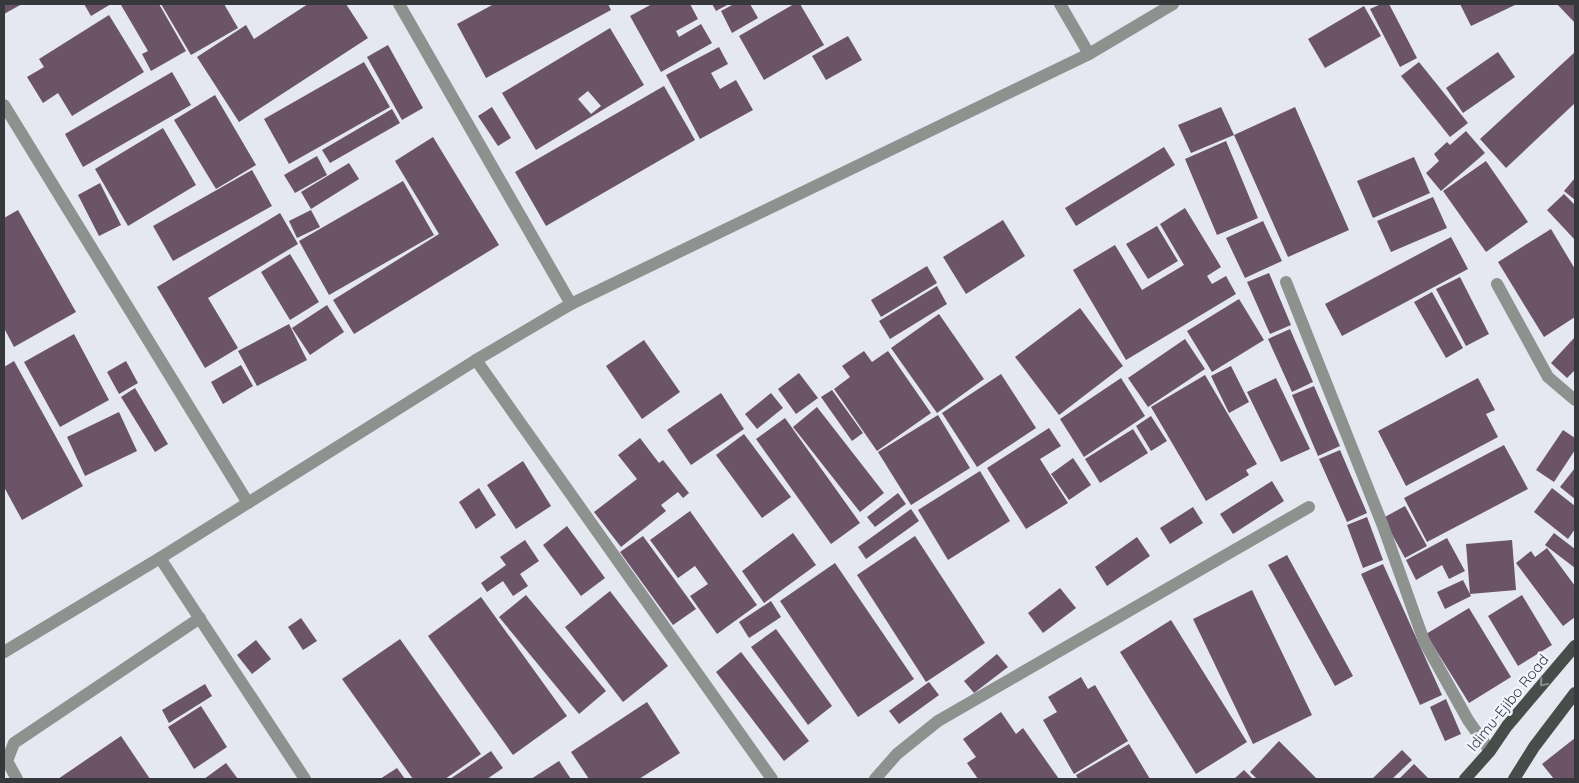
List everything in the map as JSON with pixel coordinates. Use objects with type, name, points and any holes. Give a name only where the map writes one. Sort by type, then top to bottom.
[{"type":"main road","name":"Idimu-Ejibo Road","points":[[1465,779],[1575,646]]},
{"type":"main road","points":[[1516,779],[1534,748],[1575,694]]},
{"type":"street","points":[[399,4],[571,304]]},
{"type":"street","points":[[1060,4],[1089,54]]},
{"type":"street","points":[[4,652],[160,558],[476,360],[571,304],[1089,54],[1173,4]]},
{"type":"street","points":[[4,105],[9,126],[248,503]]},
{"type":"street","points":[[1286,282],[1383,526],[1424,641],[1468,720],[1490,751]]},
{"type":"street","points":[[1497,284],[1548,377],[1575,400]]},
{"type":"street","points":[[476,360],[772,779]]},
{"type":"street","points":[[875,779],[897,754],[938,721],[1309,507]]},
{"type":"street","points":[[160,558],[305,779]]},
{"type":"street","points":[[18,779],[8,761],[14,743],[200,618]]},
{"type":"building","points":[[4,4],[22,4],[4,14]]},
{"type":"building","points":[[84,4],[111,4],[91,16]]},
{"type":"building","points":[[122,4],[159,4],[186,51],[151,71],[142,54],[148,51]]},
{"type":"building","points":[[161,4],[224,4],[238,28],[191,55]]},
{"type":"building","points":[[308,4],[346,4],[368,38],[239,122],[197,57],[246,25],[254,39]]},
{"type":"building","points":[[494,4],[608,4],[611,10],[486,78],[457,24]]},
{"type":"building","points":[[652,4],[690,4],[698,19],[676,31],[679,37],[701,24],[712,43],[661,72],[630,16]]},
{"type":"building","points":[[712,4],[729,4],[716,11]]},
{"type":"building","points":[[734,4],[750,4],[758,18],[732,33],[721,11]]},
{"type":"building","points":[[794,4],[800,4],[824,45],[764,80],[739,36]]},
{"type":"building","points":[[1381,4],[1389,4],[1417,58],[1400,67],[1370,9]]},
{"type":"building","points":[[1460,4],[1517,4],[1471,26]]},
{"type":"building","points":[[1557,4],[1575,4],[1575,23]]},
{"type":"building","points":[[1364,6],[1381,36],[1325,68],[1308,39]]},
{"type":"building","points":[[109,15],[144,72],[72,116],[58,93],[43,103],[27,77],[44,67],[39,59]]},
{"type":"building","points":[[610,28],[644,85],[536,150],[502,93]],"holes":[[[588,91],[601,106],[591,114],[578,99]]]},
{"type":"building","points":[[848,36],[862,60],[826,80],[812,56]]},
{"type":"building","points":[[388,45],[423,108],[402,120],[367,57]]},
{"type":"building","points":[[719,47],[728,64],[711,73],[720,89],[736,80],[753,110],[700,139],[666,75]]},
{"type":"building","points":[[1498,52],[1515,77],[1463,113],[1446,88]]},
{"type":"building","points":[[1575,52],[1575,103],[1506,168],[1480,139]]},
{"type":"building","points":[[364,62],[390,107],[289,164],[264,119]]},
{"type":"building","points":[[1419,62],[1468,123],[1450,137],[1401,76]]},
{"type":"building","points":[[172,72],[191,105],[83,167],[65,134]]},
{"type":"building","points":[[664,86],[695,140],[546,226],[515,172]]},
{"type":"building","points":[[215,95],[256,165],[216,189],[174,120]]},
{"type":"building","points":[[492,107],[511,138],[498,146],[478,116]]},
{"type":"building","points":[[1221,107],[1234,135],[1191,153],[1178,125]]},
{"type":"building","points":[[1295,107],[1349,230],[1288,257],[1234,135]]},
{"type":"building","points":[[392,109],[400,123],[330,163],[322,150]]},
{"type":"building","points":[[163,128],[196,185],[128,226],[95,169]]},
{"type":"building","points":[[1466,131],[1485,153],[1441,191],[1426,173],[1439,161],[1434,154],[1447,142],[1450,145]]},
{"type":"building","points":[[433,137],[499,245],[354,334],[333,300],[439,234],[395,161]]},
{"type":"building","points":[[1226,141],[1258,218],[1217,235],[1185,159]]},
{"type":"building","points":[[1164,147],[1175,165],[1076,226],[1065,208]]},
{"type":"building","points":[[317,156],[327,175],[295,193],[284,175]]},
{"type":"building","points":[[1414,157],[1430,193],[1373,218],[1357,181]]},
{"type":"building","points":[[1486,161],[1528,222],[1486,252],[1443,191]]},
{"type":"building","points":[[349,163],[359,179],[311,209],[301,192]]},
{"type":"building","points":[[252,170],[272,206],[173,261],[153,226]]},
{"type":"building","points":[[1575,178],[1574,187],[1575,200],[1564,191]]},
{"type":"building","points":[[403,181],[434,235],[329,295],[299,241]]},
{"type":"building","points":[[100,183],[121,225],[99,236],[78,195]]},
{"type":"building","points":[[1564,194],[1575,205],[1575,240],[1547,210]]},
{"type":"building","points":[[1433,197],[1447,228],[1391,252],[1377,221]]},
{"type":"building","points":[[1185,208],[1221,267],[1207,276],[1212,284],[1226,276],[1236,294],[1126,360],[1073,270],[1115,245],[1142,290],[1184,265],[1160,224]]},
{"type":"building","points":[[18,210],[76,312],[14,347],[4,328],[4,218]]},
{"type":"building","points":[[311,210],[320,227],[297,238],[289,221]]},
{"type":"building","points":[[280,213],[298,244],[208,298],[238,348],[205,368],[157,287]]},
{"type":"building","points":[[1003,220],[1025,256],[966,294],[943,257]]},
{"type":"building","points":[[1263,221],[1282,261],[1245,278],[1226,238]]},
{"type":"building","points":[[1157,226],[1178,261],[1148,279],[1126,244]]},
{"type":"building","points":[[1551,229],[1575,269],[1575,317],[1544,337],[1498,262]]},
{"type":"building","points":[[1451,237],[1468,269],[1342,336],[1325,304]]},
{"type":"building","points":[[290,254],[319,302],[290,320],[261,272]]},
{"type":"building","points":[[927,266],[937,283],[881,317],[871,300]]},
{"type":"building","points":[[1269,273],[1291,325],[1270,334],[1247,282]]},
{"type":"building","points":[[1460,277],[1489,334],[1466,346],[1436,289]]},
{"type":"building","points":[[937,286],[947,304],[890,339],[879,321]]},
{"type":"building","points":[[1432,292],[1463,348],[1446,358],[1414,302]]},
{"type":"building","points":[[1239,299],[1264,340],[1212,372],[1187,331]]},
{"type":"building","points":[[327,305],[344,332],[310,355],[292,328]]},
{"type":"building","points":[[1080,308],[1123,366],[1059,415],[1015,357]]},
{"type":"building","points":[[939,314],[984,379],[937,413],[891,348]]},
{"type":"building","points":[[289,324],[307,360],[257,386],[238,351]]},
{"type":"building","points":[[1290,329],[1313,382],[1292,392],[1268,339]]},
{"type":"building","points":[[74,334],[109,400],[60,427],[24,362]]},
{"type":"building","points":[[1575,337],[1575,370],[1567,378],[1551,363]]},
{"type":"building","points":[[1185,339],[1205,369],[1148,407],[1128,378]]},
{"type":"building","points":[[644,340],[680,392],[642,419],[606,366]]},
{"type":"building","points":[[864,351],[872,362],[888,351],[931,413],[877,451],[834,389],[850,377],[842,366]]},
{"type":"building","points":[[14,361],[83,486],[22,520],[4,487],[4,367]]},
{"type":"building","points":[[126,361],[138,383],[119,394],[107,372]]},
{"type":"building","points":[[241,365],[253,386],[223,404],[211,382]]},
{"type":"building","points":[[1231,366],[1249,402],[1229,413],[1211,376]]},
{"type":"building","points":[[799,373],[818,398],[796,414],[778,389]]},
{"type":"building","points":[[1001,374],[1036,428],[977,467],[942,413]]},
{"type":"building","points":[[1205,375],[1257,464],[1246,470],[1249,475],[1206,501],[1151,407]]},
{"type":"building","points":[[1121,378],[1145,416],[1084,457],[1060,419]]},
{"type":"building","points":[[1276,378],[1310,449],[1281,462],[1247,392]]},
{"type":"building","points":[[1478,378],[1495,410],[1486,414],[1498,437],[1406,486],[1378,431]]},
{"type":"building","points":[[1314,386],[1340,446],[1318,456],[1292,395]]},
{"type":"building","points":[[135,388],[168,444],[155,452],[121,397]]},
{"type":"building","points":[[832,390],[863,433],[852,441],[821,397]]},
{"type":"building","points":[[721,393],[744,429],[691,465],[667,430]]},
{"type":"building","points":[[771,393],[783,408],[757,429],[745,414]]},
{"type":"building","points":[[817,407],[884,493],[860,512],[793,427]]},
{"type":"building","points":[[119,412],[137,451],[85,476],[67,437]]},
{"type":"building","points":[[938,415],[970,468],[911,505],[878,452]]},
{"type":"building","points":[[1151,416],[1167,441],[1151,451],[1136,426]]},
{"type":"building","points":[[785,418],[860,523],[831,544],[756,439]]},
{"type":"building","points":[[1049,428],[1061,446],[1040,459],[1068,503],[1026,529],[987,468]]},
{"type":"building","points":[[1133,429],[1148,453],[1100,483],[1085,459]]},
{"type":"building","points":[[1563,430],[1575,438],[1575,450],[1554,482],[1536,470]]},
{"type":"building","points":[[744,434],[791,497],[762,518],[716,455]]},
{"type":"building","points":[[640,438],[659,463],[663,460],[689,493],[683,498],[678,492],[661,505],[666,511],[621,547],[594,512],[637,479],[618,455]]},
{"type":"building","points":[[1504,445],[1528,489],[1427,542],[1404,498]]},
{"type":"building","points":[[1340,450],[1367,513],[1347,522],[1319,459]]},
{"type":"building","points":[[1073,458],[1091,485],[1069,500],[1051,474]]},
{"type":"building","points":[[523,461],[551,506],[516,529],[487,485]]},
{"type":"building","points":[[1575,468],[1575,499],[1560,487]]},
{"type":"building","points":[[980,471],[1010,521],[948,560],[918,510]]},
{"type":"building","points":[[1272,481],[1284,501],[1233,534],[1220,514]]},
{"type":"building","points":[[479,488],[496,515],[476,529],[459,502]]},
{"type":"building","points":[[1552,488],[1575,506],[1575,529],[1568,539],[1534,512]]},
{"type":"building","points":[[898,493],[906,504],[875,527],[867,517]]},
{"type":"building","points":[[1405,506],[1427,546],[1405,558],[1383,518]]},
{"type":"building","points":[[1193,507],[1203,523],[1170,544],[1160,528]]},
{"type":"building","points":[[911,509],[919,521],[866,559],[858,547]]},
{"type":"building","points":[[690,511],[757,605],[717,634],[690,596],[708,584],[695,566],[678,578],[650,540]]},
{"type":"building","points":[[1367,517],[1383,560],[1363,568],[1347,525]]},
{"type":"building","points":[[567,526],[605,578],[581,596],[543,545]]},
{"type":"building","points":[[793,533],[816,565],[764,603],[742,571]]},
{"type":"building","points":[[1554,533],[1575,549],[1575,568],[1545,545]]},
{"type":"building","points":[[643,536],[696,609],[673,625],[620,552]]},
{"type":"building","points":[[915,536],[985,643],[926,682],[857,575]]},
{"type":"building","points":[[1137,537],[1150,556],[1107,586],[1095,567]]},
{"type":"building","points":[[1447,538],[1465,571],[1449,579],[1442,565],[1416,580],[1406,560]]},
{"type":"building","points":[[525,540],[539,561],[520,574],[528,586],[513,596],[503,581],[487,592],[481,583],[506,565],[500,557]]},
{"type":"building","points":[[1512,540],[1516,590],[1470,594],[1466,544]]},
{"type":"building","points":[[1547,548],[1575,586],[1575,617],[1563,626],[1516,563],[1531,551],[1535,557]]},
{"type":"building","points":[[1287,555],[1353,676],[1335,686],[1268,565]]},
{"type":"building","points":[[835,563],[914,679],[858,717],[780,601]]},
{"type":"building","points":[[1383,564],[1442,695],[1420,705],[1361,574]]},
{"type":"building","points":[[1463,580],[1471,596],[1445,609],[1437,592]]},
{"type":"building","points":[[1060,588],[1076,608],[1043,633],[1028,613]]},
{"type":"building","points":[[1252,590],[1312,715],[1253,744],[1193,619]]},
{"type":"building","points":[[610,591],[668,666],[623,702],[565,627]]},
{"type":"building","points":[[526,595],[606,691],[579,714],[499,617]]},
{"type":"building","points":[[1522,595],[1552,645],[1518,666],[1488,616]]},
{"type":"building","points":[[481,597],[567,716],[513,755],[428,636]]},
{"type":"building","points":[[771,601],[781,617],[749,638],[739,622]]},
{"type":"building","points":[[1469,608],[1511,677],[1469,703],[1426,634]]},
{"type":"building","points":[[301,618],[317,641],[303,650],[288,627]]},
{"type":"building","points":[[1171,620],[1247,742],[1196,774],[1120,652]]},
{"type":"building","points":[[776,629],[832,706],[808,725],[751,647]]},
{"type":"building","points":[[400,639],[481,754],[445,779],[413,779],[342,679]]},
{"type":"building","points":[[256,640],[271,659],[252,674],[237,655]]},
{"type":"building","points":[[741,652],[809,741],[784,761],[716,672]]},
{"type":"building","points":[[997,654],[1008,667],[974,693],[964,681]]},
{"type":"building","points":[[1081,677],[1088,689],[1095,685],[1128,741],[1074,774],[1043,720],[1057,712],[1048,697]]},
{"type":"building","points":[[929,682],[939,695],[899,724],[889,711]]},
{"type":"building","points":[[205,684],[212,696],[169,723],[162,710]]},
{"type":"building","points":[[1446,699],[1461,734],[1445,741],[1430,707]]},
{"type":"building","points":[[647,702],[680,753],[639,779],[589,779],[571,752]]},
{"type":"building","points":[[201,706],[227,747],[194,769],[168,727]]},
{"type":"building","points":[[1001,712],[1016,734],[1023,728],[1059,779],[978,779],[967,763],[976,757],[963,739]]},
{"type":"building","points":[[121,736],[150,779],[58,779]]},
{"type":"building","points":[[1575,738],[1575,779],[1554,779],[1542,764]]},
{"type":"building","points":[[1279,741],[1317,779],[1257,779],[1250,772]]},
{"type":"building","points":[[1129,744],[1150,779],[1078,779],[1076,775]]},
{"type":"building","points":[[1402,750],[1412,760],[1392,779],[1372,779]]},
{"type":"building","points":[[491,751],[503,768],[487,779],[450,779]]},
{"type":"building","points":[[559,761],[571,779],[531,779]]},
{"type":"building","points":[[226,763],[238,779],[204,779]]},
{"type":"building","points":[[1414,764],[1429,779],[1399,779]]},
{"type":"building","points":[[397,768],[405,779],[380,779]]},
{"type":"building","points":[[1244,770],[1253,779],[1234,779]]}]
